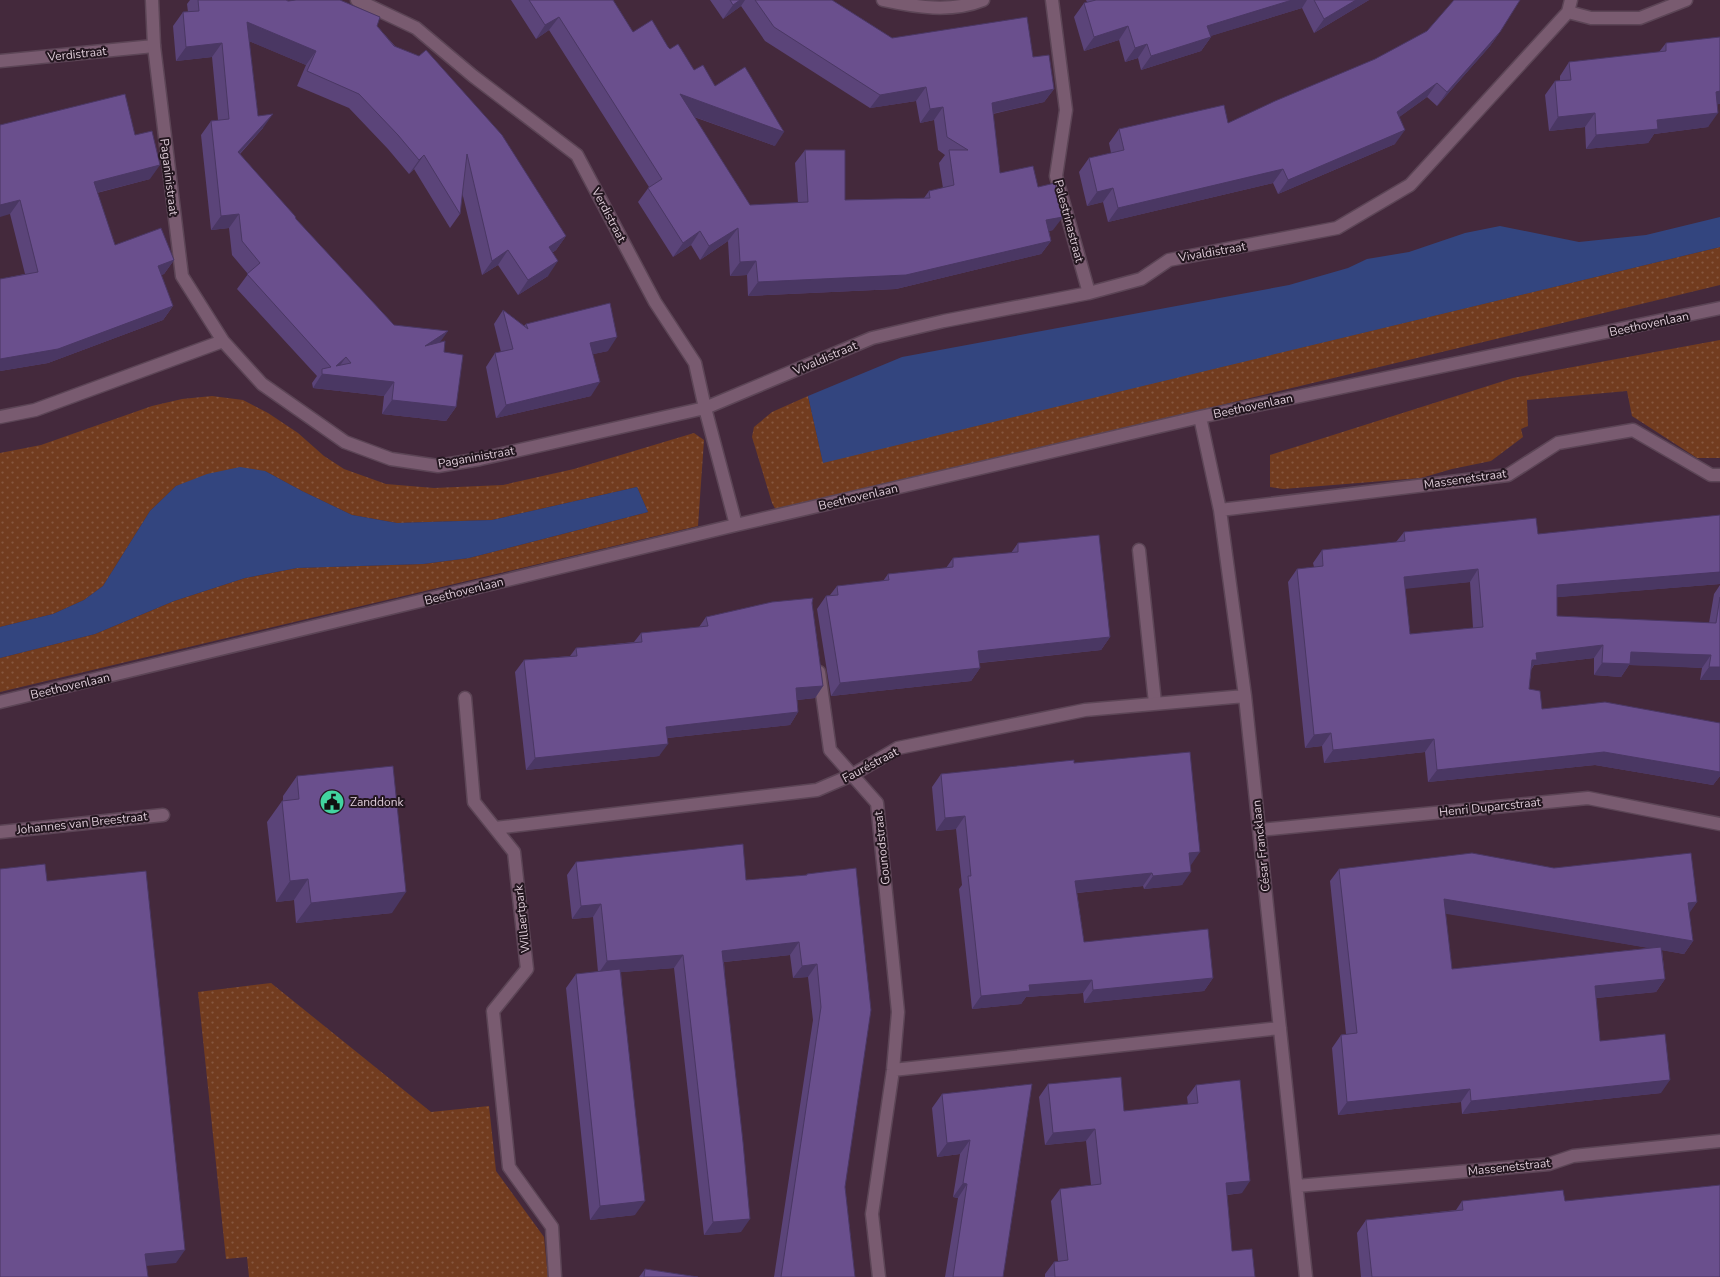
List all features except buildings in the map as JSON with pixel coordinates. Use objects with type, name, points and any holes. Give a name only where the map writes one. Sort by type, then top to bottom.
[{"type":"street","name":"Paganinistraat","points":[[152,0],[154,46],[182,276],[223,342],[262,384],[345,442],[391,460],[438,466],[480,459],[705,408]]},
{"type":"street","name":"Verdistraat","points":[[357,0],[416,28],[473,76],[577,155],[655,302],[695,363],[736,525]]},
{"type":"street","points":[[883,0],[917,7],[968,6],[982,0]]},
{"type":"street","name":"Palestrinastraat","points":[[1052,0],[1066,110],[1056,176],[1089,293]]},
{"type":"street","name":"Vivaldistraat","points":[[705,408],[872,338],[944,320],[1089,293],[1141,279],[1169,260],[1337,228],[1410,185],[1569,6],[1591,18],[1640,18],[1686,0]]},
{"type":"street","name":"Verdistraat","points":[[0,61],[154,46]]},
{"type":"street","name":"Beethovenlaan","points":[[0,702],[736,525],[1200,417],[1720,308]]},
{"type":"street","points":[[0,417],[35,410],[223,342]]},
{"type":"street","name":"César Francklaan","points":[[1200,417],[1220,510],[1245,696],[1306,1277]]},
{"type":"street","name":"Massenetstraat","points":[[1220,510],[1508,475],[1558,443],[1633,430],[1711,476],[1720,475]]},
{"type":"street","points":[[1139,550],[1155,703]]},
{"type":"street","name":"Gounodstraat","points":[[817,663],[830,750],[877,803],[898,1012],[893,1070],[872,1214],[879,1277]]},
{"type":"street","name":"Fauréstraat","points":[[494,828],[817,790],[852,775],[898,748],[1085,710],[1245,696]]},
{"type":"street","name":"Willaertpark","points":[[465,698],[474,802],[514,852],[527,969],[493,1011],[509,1167],[552,1228],[555,1277]]},
{"type":"street","name":"Henri Duparcstraat","points":[[1259,830],[1588,798],[1720,824]]},
{"type":"street","name":"Johannes van Breestraat","points":[[0,832],[163,815]]},
{"type":"street","points":[[893,1070],[1280,1028]]},
{"type":"street","name":"Massenetstraat","points":[[1297,1186],[1548,1164],[1573,1156],[1720,1141]]},
{"type":"shaded area","points":[[1720,247],[1720,285],[785,510],[776,510],[772,503],[752,437],[754,427],[772,412],[808,396],[823,462]]},
{"type":"shaded area","points":[[1720,340],[1720,458],[1697,458],[1632,416],[1627,391],[1527,400],[1528,426],[1521,429],[1523,437],[1491,461],[1421,478],[1283,489],[1270,487],[1270,455],[1513,378]]},
{"type":"shaded area","points":[[212,396],[243,400],[268,413],[298,433],[324,456],[344,469],[386,484],[434,488],[503,485],[574,469],[694,433],[704,440],[698,526],[0,692],[0,658],[95,634],[174,601],[245,578],[297,568],[423,564],[469,558],[648,512],[637,487],[492,520],[397,523],[352,515],[265,471],[176,486],[150,511],[103,586],[84,600],[53,614],[0,627],[0,453],[41,445],[152,406],[182,399]]},
{"type":"shaded area","points":[[271,983],[431,1112],[489,1106],[496,1171],[544,1237],[548,1277],[249,1277],[247,1257],[226,1259],[198,992]]},
{"type":"water","points":[[1720,217],[1720,247],[823,463],[808,396],[902,357],[1289,285],[1348,268],[1367,259],[1409,252],[1465,233],[1500,226],[1579,242],[1646,235]]},
{"type":"water","points":[[240,467],[265,471],[352,515],[397,523],[492,520],[637,487],[648,512],[469,558],[423,564],[297,568],[245,578],[174,601],[95,634],[0,658],[0,627],[53,614],[84,600],[103,586],[150,511],[176,486],[207,474]]},
{"type":"place","name":"Zanddonk","points":[[332,802]]}]
